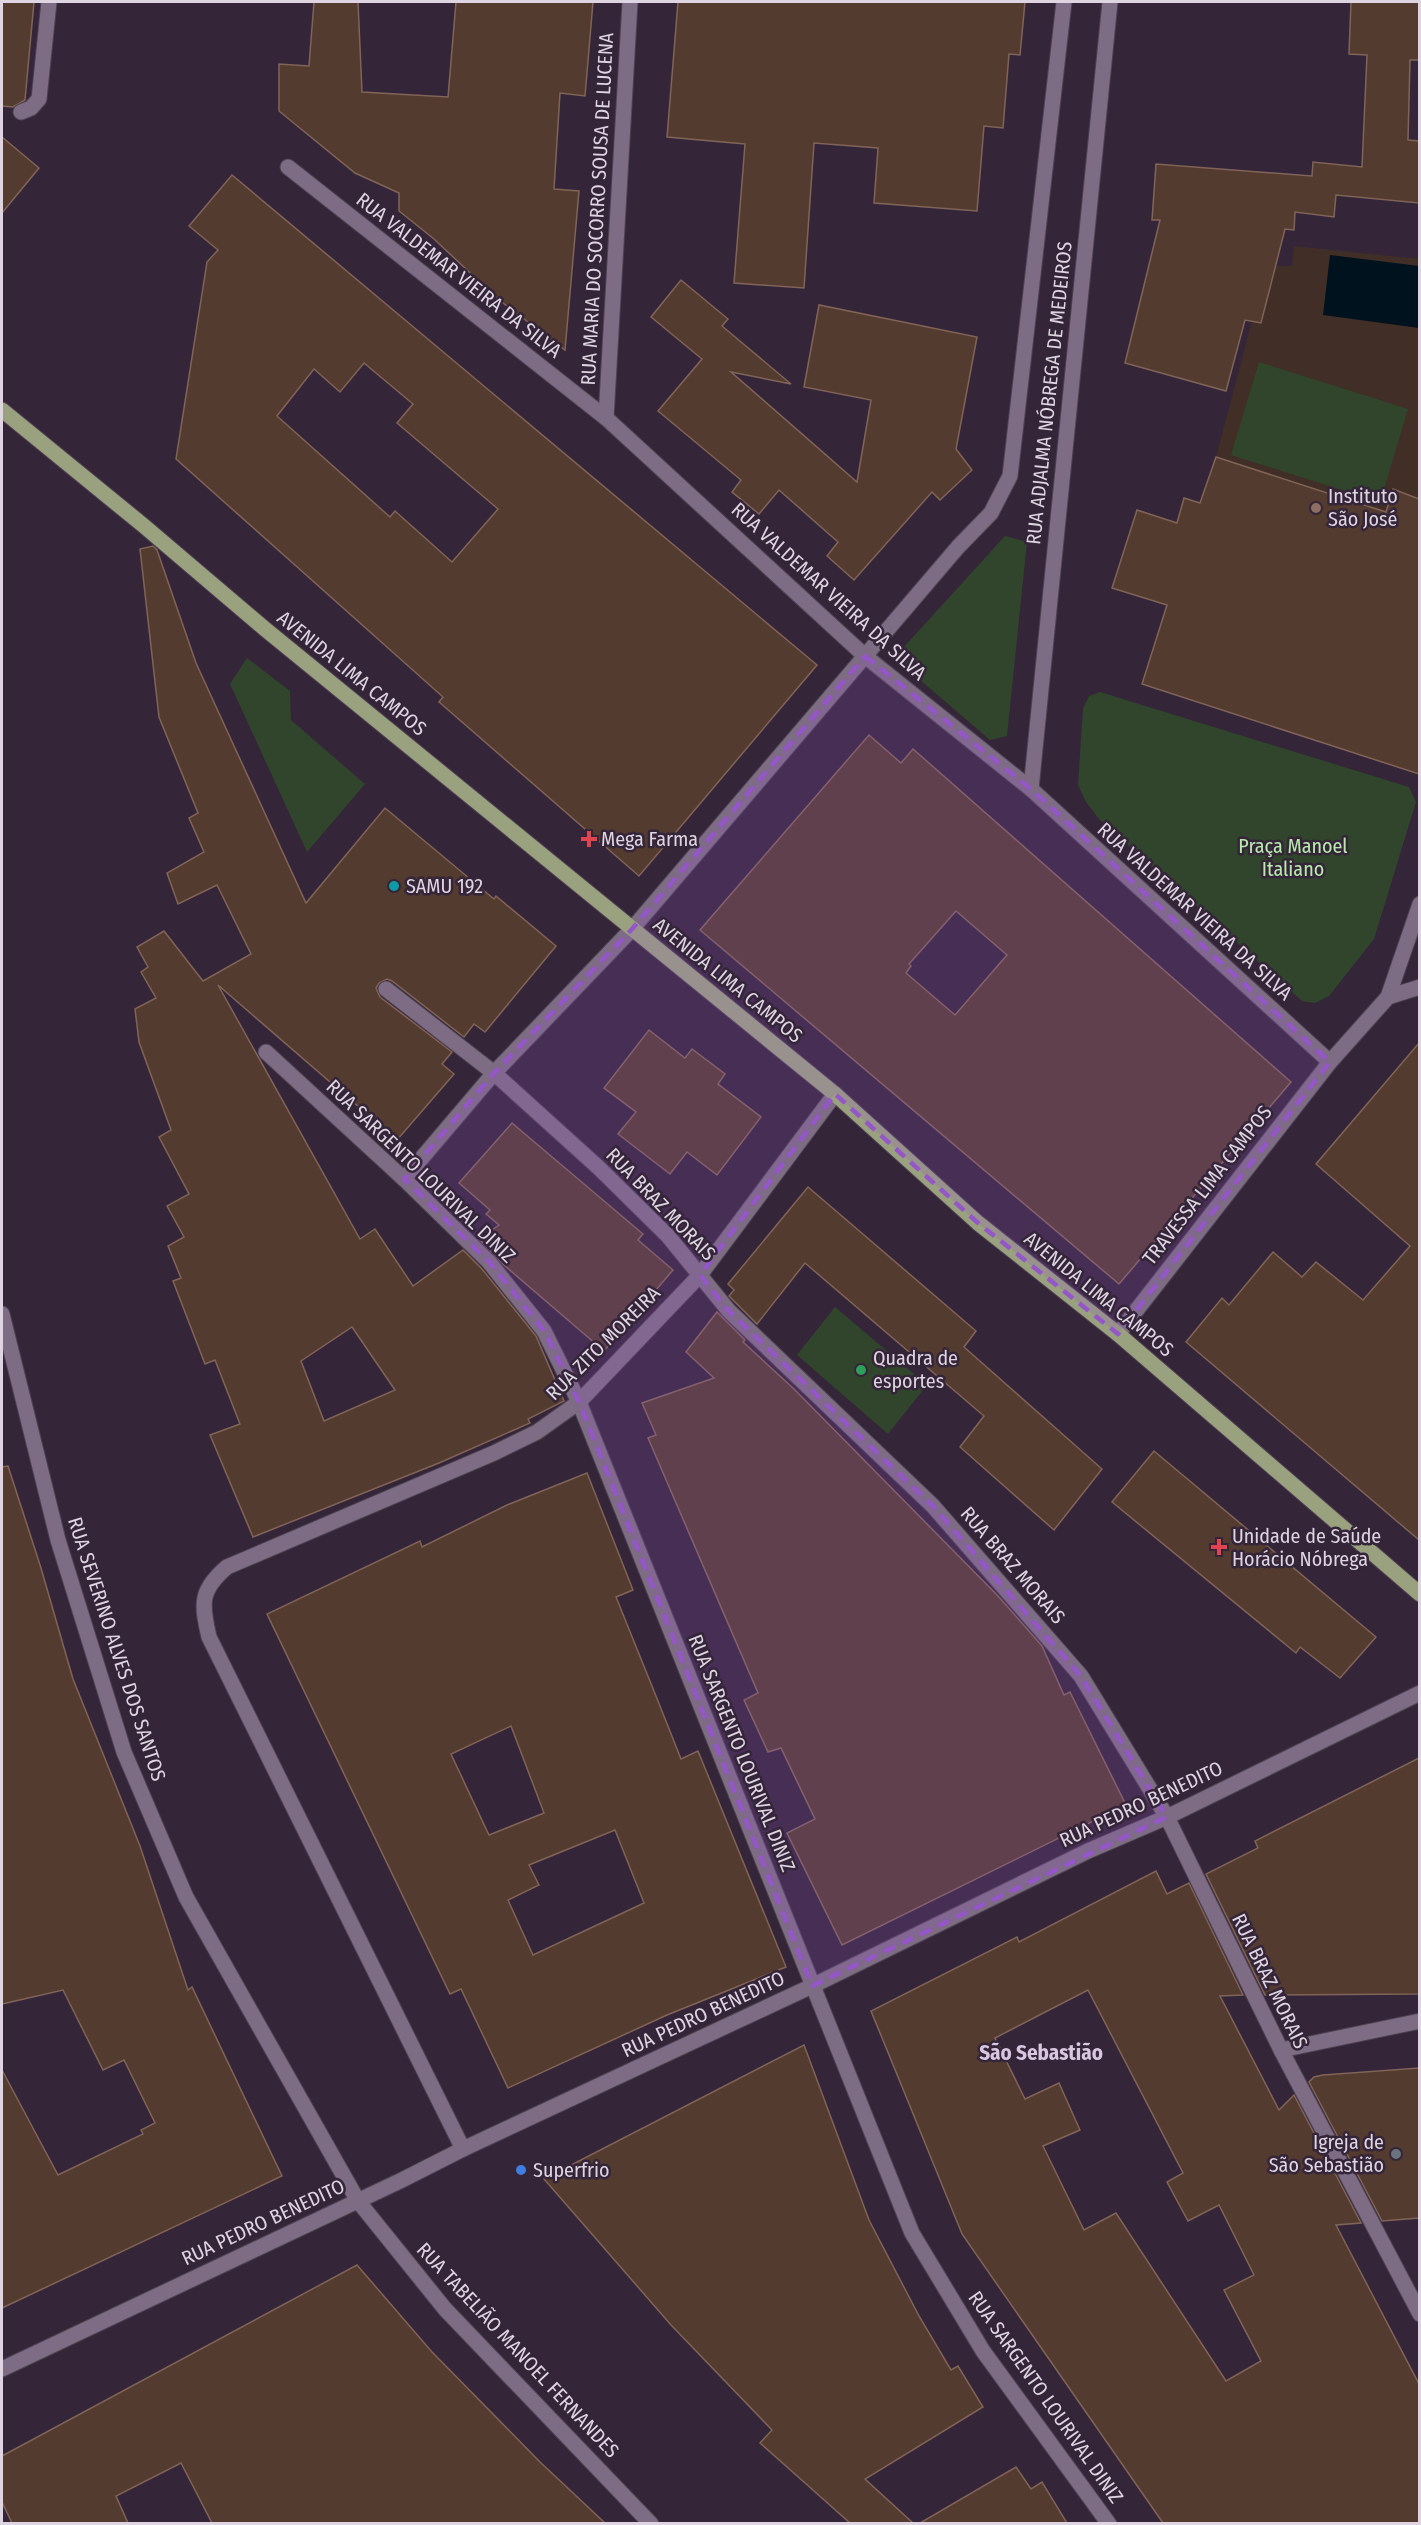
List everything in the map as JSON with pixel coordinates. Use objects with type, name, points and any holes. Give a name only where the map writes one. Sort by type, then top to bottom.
[{"type":"main road","name":"AVENIDA LIMA CAMPOS","points":[[2,410],[265,629],[835,1094],[978,1223],[1118,1334],[1419,1594]]},
{"type":"street","points":[[21,112],[31,108],[39,99],[49,2]]},
{"type":"street","name":"RUA MARIA DO SOCORRO SOUSA DE LUCENA","points":[[606,418],[630,2]]},
{"type":"street","name":"RUA ADJALMA NÓBREGA DE MEDEIROS","points":[[404,1179],[494,1073],[632,929],[958,548],[991,513],[1010,476],[1064,2]]},
{"type":"street","name":"RUA ADJALMA NÓBREGA DE MEDEIROS","points":[[1031,789],[1110,2]]},
{"type":"street","name":"RUA VALDEMAR VIEIRA DA SILVA","points":[[288,167],[606,418],[866,656],[1031,789],[1330,1062]]},
{"type":"street","points":[[1388,997],[1419,904]]},
{"type":"street","points":[[1388,997],[1419,987]]},
{"type":"street","name":"RUA BRAZ MORAIS","points":[[386,989],[494,1073],[607,1175],[668,1236],[729,1311],[933,1506],[1081,1676],[1167,1817],[1281,2050],[1419,2314]]},
{"type":"street","name":"TRAVESSA LIMA CAMPOS","points":[[1118,1334],[1330,1062],[1388,997]]},
{"type":"street","name":"RUA SARGENTO LOURIVAL DINIZ","points":[[266,1052],[404,1179],[489,1262],[544,1331],[579,1402],[912,2233],[983,2351],[1110,2523]]},
{"type":"street","name":"RUA ZITO MOREIRA","points":[[463,2149],[209,1637],[203,1614],[205,1597],[211,1581],[227,1566],[494,1453],[537,1432],[579,1402],[700,1275],[835,1094]]},
{"type":"street","name":"RUA SEVERINO ALVES DOS SANTOS","points":[[2,1314],[58,1540],[124,1752],[186,1897],[357,2201]]},
{"type":"street","name":"RUA PEDRO BENEDITO","points":[[2,2369],[463,2149],[812,1986],[1088,1851],[1167,1817],[1419,1693]]},
{"type":"street","points":[[1281,2050],[1419,2021]]},
{"type":"street","name":"RUA TABELIÃO MANOEL FERNANDES","points":[[357,2201],[445,2309],[651,2523]]},
{"type":"highlighted area","points":[[865,656],[1031,789],[1330,1062],[1118,1334],[978,1223],[835,1094],[700,1275],[729,1311],[933,1506],[1081,1676],[1167,1817],[812,1986],[579,1402],[544,1331],[489,1262],[404,1179],[494,1073],[632,929]]},
{"type":"shaded area","name":"Instituto São José","points":[[1294,246],[1419,259],[1419,774],[1142,684],[1157,636],[1184,644],[1200,503],[1216,457],[1252,321],[1261,323],[1276,266],[1292,266]]},
{"type":"green space","points":[[1259,362],[1408,409],[1380,502],[1231,455]]},
{"type":"green space","points":[[1005,536],[1027,542],[1007,736],[990,740],[906,668],[903,648]]},
{"type":"green space","points":[[247,658],[290,691],[291,720],[365,784],[307,852],[230,684]]},
{"type":"green space","name":"Praça Manoel Italiano","points":[[1100,692],[1409,787],[1416,802],[1374,939],[1329,996],[1315,1003],[1302,1001],[1099,819],[1086,802],[1078,785],[1083,709],[1089,696]]},
{"type":"green space","name":"Quadra de esportes","points":[[835,1307],[927,1385],[888,1434],[797,1355]]},
{"type":"water","points":[[1330,255],[1419,266],[1419,328],[1323,315]]},
{"type":"building","points":[[2,2],[34,2],[25,100],[13,107],[2,106]]},
{"type":"building","points":[[314,2],[358,2],[362,92],[448,97],[456,2],[593,2],[585,96],[560,93],[554,189],[579,191],[565,350],[499,300],[434,239],[399,211],[399,193],[355,173],[279,111],[279,64],[309,66]]},
{"type":"building","points":[[678,2],[1025,2],[1020,55],[1009,54],[1003,128],[984,126],[977,211],[874,203],[878,148],[814,143],[804,288],[734,283],[745,144],[667,137]]},
{"type":"building","points":[[1351,2],[1419,2],[1419,60],[1410,60],[1408,140],[1419,141],[1419,203],[1336,195],[1334,217],[1295,212],[1294,230],[1285,229],[1261,323],[1245,320],[1226,391],[1125,363],[1160,220],[1152,220],[1156,164],[1312,176],[1313,162],[1362,167],[1367,55],[1349,54]]},
{"type":"building","points":[[2,137],[39,168],[2,213]]},
{"type":"building","points":[[232,175],[817,665],[639,876],[439,702],[443,697],[176,459],[207,262],[218,250],[189,226]],"holes":[[[364,363],[413,404],[397,423],[498,509],[452,562],[395,511],[390,517],[277,416],[314,369],[340,392]]]},
{"type":"building","points":[[681,280],[728,319],[722,326],[791,384],[731,372],[857,482],[871,400],[804,387],[819,305],[977,337],[956,449],[972,470],[940,500],[932,492],[854,580],[827,556],[838,542],[779,490],[759,514],[732,492],[741,480],[658,411],[702,359],[651,317]]},
{"type":"building","points":[[1216,457],[1386,512],[1393,489],[1419,499],[1419,774],[1142,684],[1167,605],[1112,588],[1137,510],[1177,523],[1184,498],[1200,503]]},
{"type":"building","points":[[153,546],[157,550],[196,663],[306,903],[385,808],[494,899],[496,896],[556,946],[485,1032],[474,1024],[464,1037],[392,981],[387,979],[379,983],[376,988],[380,997],[452,1052],[442,1064],[454,1074],[397,1140],[218,985],[360,1239],[375,1229],[413,1286],[463,1250],[482,1269],[536,1336],[564,1401],[528,1419],[530,1423],[439,1463],[253,1537],[210,1435],[240,1424],[215,1360],[205,1364],[173,1281],[181,1278],[168,1246],[184,1237],[167,1206],[189,1194],[159,1137],[171,1130],[139,1042],[135,1009],[156,998],[141,972],[148,967],[137,947],[164,931],[203,981],[251,954],[217,885],[178,904],[167,873],[204,852],[189,818],[198,813],[159,717],[140,549]],"holes":[[[352,1327],[395,1390],[324,1421],[301,1361]]]},
{"type":"building","points":[[869,735],[901,763],[913,749],[1291,1082],[1119,1284],[700,930]],"holes":[[[956,911],[1007,955],[955,1015],[906,973],[911,966],[909,964]]]},
{"type":"building","points":[[649,1030],[685,1058],[692,1049],[725,1074],[718,1084],[761,1117],[717,1175],[687,1152],[670,1174],[618,1134],[636,1112],[604,1088]]},
{"type":"building","points":[[1419,1043],[1419,1540],[1186,1342],[1222,1298],[1229,1305],[1273,1252],[1302,1277],[1316,1262],[1363,1300],[1410,1246],[1316,1164]]},
{"type":"building","points":[[512,1123],[643,1234],[638,1240],[673,1270],[604,1351],[505,1266],[479,1239],[499,1225],[486,1214],[490,1210],[459,1183]]},
{"type":"building","points":[[808,1187],[976,1331],[964,1347],[1102,1469],[1054,1530],[960,1447],[984,1416],[805,1263],[757,1324],[729,1296],[734,1290],[728,1284]]},
{"type":"building","points":[[717,1312],[745,1340],[743,1342],[794,1389],[998,1596],[1042,1646],[1064,1695],[1070,1692],[1126,1805],[842,1945],[787,1833],[815,1819],[781,1748],[768,1752],[744,1700],[758,1693],[648,1438],[656,1435],[642,1403],[714,1378],[686,1352]]},
{"type":"building","points":[[1154,1451],[1376,1637],[1340,1678],[1300,1647],[1296,1653],[1112,1502]]},
{"type":"building","points":[[8,1466],[73,1679],[140,1846],[188,1990],[192,1987],[282,2176],[2,2308],[2,2070],[58,2175],[143,2134],[141,2130],[155,2123],[124,2060],[103,2070],[63,1990],[2,2004],[2,1467]]},
{"type":"building","points":[[587,1473],[633,1590],[616,1597],[681,1759],[698,1751],[786,1967],[667,2015],[508,2088],[461,1989],[450,1994],[267,1614],[420,1541],[422,1547],[507,1505]],"holes":[[[511,1726],[544,1813],[489,1835],[451,1754]],[[615,1830],[644,1903],[533,1955],[508,1900],[539,1885],[529,1865]]]},
{"type":"building","points":[[1419,1758],[1419,1994],[1265,1995],[1206,1874],[1258,1848],[1255,1841]]},
{"type":"building","points":[[1156,1871],[1167,1894],[1189,1883],[1243,1995],[1220,1996],[1279,2110],[1294,2095],[1361,2223],[1336,2225],[1419,2384],[1419,2523],[1163,2523],[962,2234],[871,2011],[1017,1937],[1019,1942]],"holes":[[[1088,1990],[1183,2173],[1167,2182],[1188,2221],[1219,2205],[1254,2275],[1224,2290],[1261,2361],[1226,2381],[1116,2213],[1084,2230],[1043,2146],[1080,2130],[1059,2083],[1025,2099],[995,2038]]]},
{"type":"building","points":[[804,2045],[869,2220],[919,2316],[951,2370],[958,2366],[983,2407],[865,2479],[913,2523],[850,2523],[760,2443],[772,2430],[671,2325],[544,2179]]},
{"type":"building","points":[[1419,2068],[1419,2218],[1382,2221],[1309,2082],[1314,2077],[1323,2075]]},
{"type":"building","points":[[357,2265],[432,2352],[540,2462],[605,2523],[212,2523],[181,2463],[116,2496],[128,2523],[12,2523],[2,2502],[2,2456]]},
{"type":"building","points":[[1016,2467],[1031,2489],[1042,2482],[1067,2523],[920,2523]]},
{"type":"place","name":"Instituto São José","points":[[1316,508]]},
{"type":"place","name":"Mega Farma","points":[[589,839]]},
{"type":"place","name":"SAMU 192","points":[[394,886]]},
{"type":"place","name":"Quadra de esportes","points":[[861,1370]]},
{"type":"place","name":"Unidade de Saúde Horácio Nóbrega","points":[[1219,1547]]},
{"type":"place","name":"Igreja de São Sebastião","points":[[1396,2154]]},
{"type":"place","name":"Superfrio","points":[[521,2170]]},
{"type":"district","name":"São Sebastião","points":[[1041,2053]]}]
